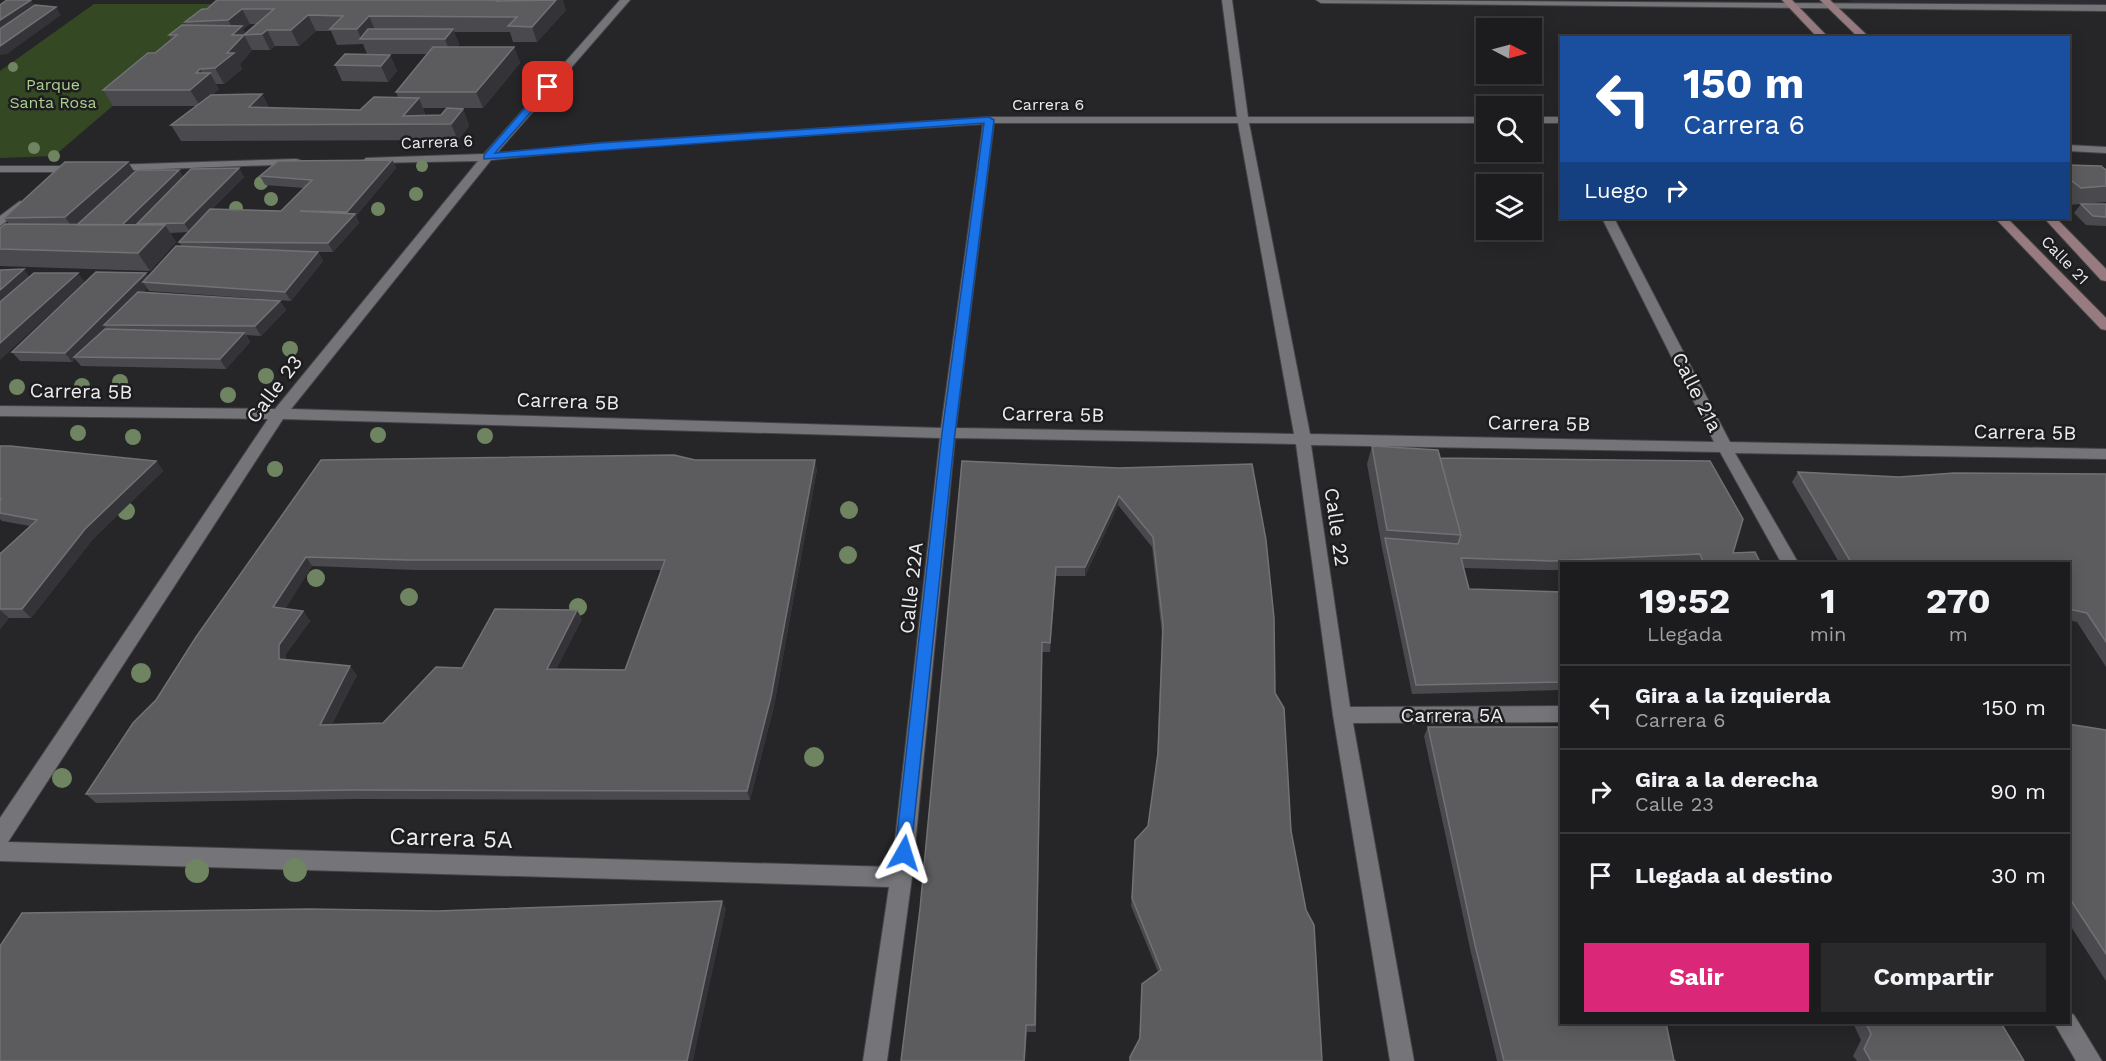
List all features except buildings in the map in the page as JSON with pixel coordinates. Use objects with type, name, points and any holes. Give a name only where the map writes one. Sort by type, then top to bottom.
[{"type":"main road","points":[[1788,2],[1822,36]]},
{"type":"main road","points":[[1826,2],[1863,36]]},
{"type":"main road","name":"Calle 21","points":[[2002,219],[2106,326]]},
{"type":"main road","name":"Calle 21","points":[[2051,219],[2106,277]]},
{"type":"street","name":"Calle 23","points":[[0,836],[279,414],[487,157],[625,0]]},
{"type":"street","name":"Calle 22","points":[[1227,0],[1243,119],[1303,440],[1342,715],[1402,1061]]},
{"type":"street","points":[[1321,0],[1826,2],[2106,8]]},
{"type":"street","name":"Carrera 6","points":[[357,161],[487,157],[600,146],[989,120],[1476,120]]},
{"type":"street","name":"Calle 22A","points":[[875,1061],[901,877],[948,433],[989,120]]},
{"type":"street","points":[[1542,121],[1560,122]]},
{"type":"street","points":[[2070,148],[2106,150]]},
{"type":"street","points":[[0,169],[310,162]]},
{"type":"street","points":[[44,184],[62,169]]},
{"type":"street","points":[[0,222],[26,199]]},
{"type":"street","name":"Calle 21a","points":[[1609,219],[1725,447],[1790,562]]},
{"type":"street","name":"Carrera 5B","points":[[0,411],[279,414],[948,433],[2106,454]]},
{"type":"street","name":"Carrera 5A","points":[[1342,715],[1560,714]]},
{"type":"street","name":"Carrera 5A","points":[[0,851],[901,877]]},
{"type":"street","points":[[2067,1024],[2090,1061]]},
{"type":"shaded area","points":[[1848,0],[2106,0],[2106,8],[1857,4]]},
{"type":"green space","name":"Parque Santa Rosa","points":[[94,4],[232,4],[54,156],[0,158],[0,71]]},
{"type":"route","points":[[548,87],[487,157],[600,146],[989,120],[948,433],[904,853]]}]
